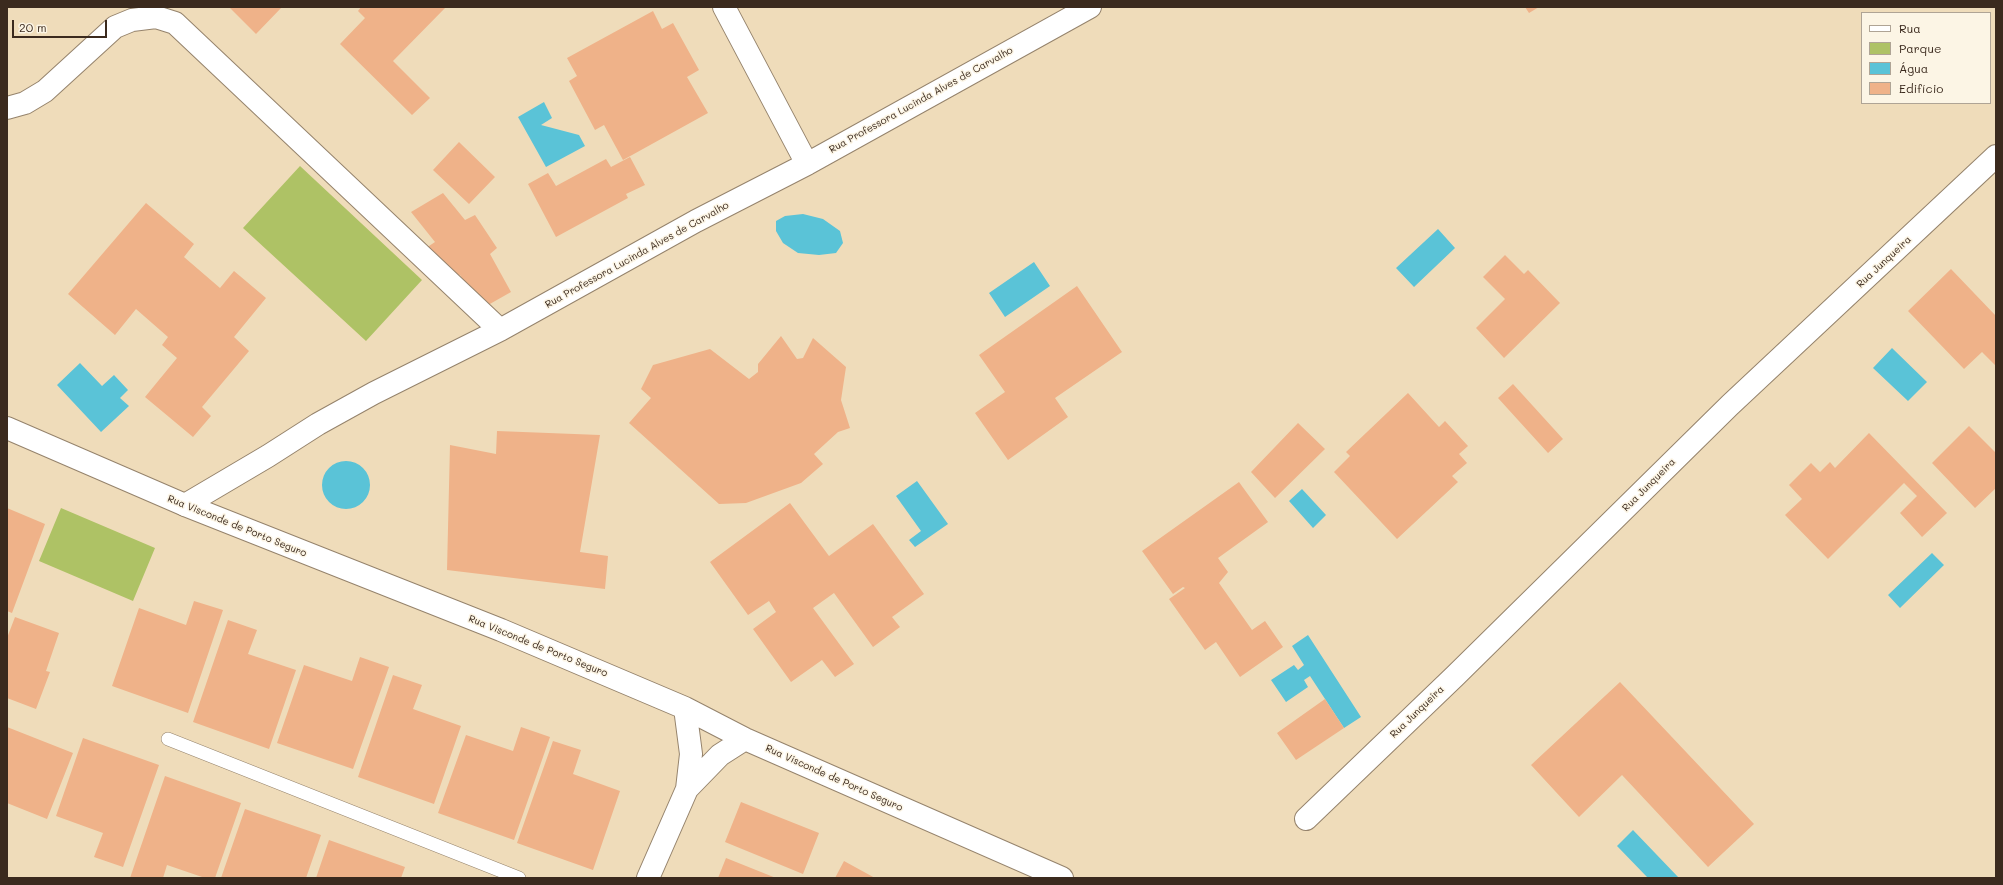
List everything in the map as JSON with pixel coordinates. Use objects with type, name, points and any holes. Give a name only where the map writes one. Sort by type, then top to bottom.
[{"type":"street","points":[[724,7],[807,164]]},
{"type":"street","name":"Rua Professora Lucinda Alves de Carvalho","points":[[185,506],[318,424],[374,393],[500,330],[696,221],[807,164],[1090,7]]},
{"type":"street","points":[[7,108],[25,103],[45,91],[115,27],[132,20],[156,17],[175,23],[500,330]]},
{"type":"street","name":"Rua Junqueira","points":[[1306,819],[1455,676],[1730,405],[1996,156]]},
{"type":"street","name":"Rua Visconde de Porto Seguro","points":[[7,428],[185,506],[501,630],[685,708],[745,739],[1062,878]]},
{"type":"street","points":[[648,878],[687,790],[691,754],[685,708]]},
{"type":"street","points":[[687,790],[720,755],[745,739]]},
{"type":"lane","points":[[168,739],[519,878]]},
{"type":"green space","points":[[300,166],[422,280],[366,341],[243,228]]},
{"type":"green space","points":[[61,508],[155,548],[133,601],[39,561]]},
{"type":"water","points":[[544,102],[552,118],[541,125],[579,135],[585,146],[546,167],[518,117]]},
{"type":"water","points":[[803,214],[823,219],[840,231],[843,243],[836,253],[819,255],[798,253],[783,243],[776,231],[776,221],[785,216]]},
{"type":"water","points":[[1438,229],[1455,248],[1414,287],[1396,268]]},
{"type":"water","points":[[1034,262],[1050,286],[1005,317],[989,293]]},
{"type":"water","points":[[1892,348],[1927,382],[1908,401],[1873,368]]},
{"type":"water","points":[[80,363],[102,386],[114,375],[128,390],[120,398],[129,406],[101,432],[57,385]]},
{"type":"water","points":[[341,461],[351,461],[360,465],[366,471],[369,476],[369,494],[360,505],[351,509],[341,509],[332,505],[326,499],[322,490],[322,480],[326,471],[332,465]]},
{"type":"water","points":[[917,481],[948,524],[915,547],[909,540],[921,531],[896,496]]},
{"type":"water","points":[[1302,489],[1326,515],[1313,528],[1289,501]]},
{"type":"water","points":[[1932,553],[1944,565],[1900,608],[1888,595]]},
{"type":"water","points":[[1308,635],[1361,717],[1344,728],[1310,676],[1304,680],[1308,687],[1286,702],[1271,680],[1294,665],[1298,670],[1304,665],[1292,646]]},
{"type":"water","points":[[1633,830],[1679,878],[1648,878],[1617,846]]},
{"type":"building","points":[[229,7],[282,7],[256,34]]},
{"type":"building","points":[[361,7],[446,7],[393,61],[430,98],[412,115],[340,44],[365,18],[358,11]]},
{"type":"building","points":[[1525,7],[1539,7],[1529,13]]},
{"type":"building","points":[[653,11],[662,29],[673,23],[699,70],[687,77],[708,113],[623,160],[604,125],[595,130],[569,81],[577,76],[567,58]]},
{"type":"building","points":[[459,142],[495,177],[469,204],[433,170]]},
{"type":"building","points":[[630,157],[645,185],[626,194],[628,198],[556,237],[528,184],[548,173],[556,186],[606,159],[611,167]]},
{"type":"building","points":[[443,193],[465,220],[475,215],[497,248],[490,254],[511,292],[481,309],[460,275],[451,280],[426,248],[435,242],[411,212]]},
{"type":"building","points":[[146,203],[194,244],[184,257],[220,288],[234,271],[266,298],[234,337],[249,351],[202,407],[211,416],[193,437],[145,397],[177,358],[162,345],[168,337],[136,309],[115,335],[68,294]]},
{"type":"building","points":[[1505,255],[1524,274],[1528,270],[1560,303],[1504,358],[1476,328],[1505,299],[1483,277]]},
{"type":"building","points":[[1951,269],[1996,316],[1996,366],[1982,352],[1964,369],[1908,311]]},
{"type":"building","points":[[1077,286],[1122,352],[1055,398],[1068,417],[1008,460],[975,413],[1005,392],[979,355]]},
{"type":"building","points":[[781,336],[797,359],[803,358],[813,338],[846,367],[841,400],[850,428],[838,432],[814,454],[823,464],[801,483],[746,503],[719,504],[629,423],[651,398],[641,389],[653,365],[710,349],[749,379],[758,372],[758,364]]},
{"type":"building","points":[[1513,384],[1563,439],[1548,453],[1498,398]]},
{"type":"building","points":[[1408,393],[1439,427],[1445,421],[1468,446],[1459,454],[1467,463],[1452,476],[1458,482],[1397,539],[1334,472],[1350,456],[1346,452]]},
{"type":"building","points":[[1298,423],[1325,449],[1275,498],[1251,472]]},
{"type":"building","points":[[1969,426],[1996,453],[1996,488],[1975,508],[1932,463]]},
{"type":"building","points":[[497,431],[600,435],[580,552],[608,556],[605,589],[447,570],[450,445],[496,454]]},
{"type":"building","points":[[1869,433],[1947,513],[1922,537],[1900,513],[1917,496],[1904,483],[1828,559],[1785,515],[1802,499],[1789,485],[1811,463],[1820,472],[1830,462],[1835,468]]},
{"type":"building","points":[[1239,482],[1268,522],[1218,558],[1228,572],[1219,583],[1252,630],[1265,621],[1283,647],[1240,677],[1216,642],[1205,650],[1169,599],[1185,588],[1183,587],[1173,594],[1142,551]]},
{"type":"building","points":[[790,503],[829,556],[873,524],[924,594],[892,617],[900,627],[873,647],[834,593],[813,608],[854,664],[835,677],[822,660],[791,682],[753,629],[776,612],[769,601],[748,615],[710,562]]},
{"type":"building","points":[[7,508],[45,524],[12,613],[7,611]]},
{"type":"building","points":[[194,601],[223,610],[188,713],[112,686],[139,608],[186,625]]},
{"type":"building","points":[[15,617],[59,633],[46,671],[50,672],[36,709],[7,698],[7,638]]},
{"type":"building","points":[[228,620],[257,630],[248,654],[296,670],[269,749],[193,722]]},
{"type":"building","points":[[360,657],[389,667],[353,769],[277,743],[304,665],[352,681]]},
{"type":"building","points":[[393,675],[422,685],[413,709],[461,726],[434,804],[358,777]]},
{"type":"building","points":[[1620,682],[1754,824],[1708,867],[1622,775],[1579,817],[1531,765]]},
{"type":"building","points":[[1325,699],[1344,728],[1296,760],[1277,733]]},
{"type":"building","points":[[7,727],[73,753],[47,819],[7,803]]},
{"type":"building","points":[[521,727],[550,737],[514,840],[438,813],[466,735],[513,751]]},
{"type":"building","points":[[83,738],[159,765],[123,867],[94,857],[103,833],[56,816]]},
{"type":"building","points":[[553,741],[581,750],[573,774],[620,791],[593,870],[517,843]]},
{"type":"building","points":[[165,776],[241,803],[215,878],[205,878],[167,865],[163,878],[130,878]]},
{"type":"building","points":[[741,802],[819,833],[803,874],[725,842]]},
{"type":"building","points":[[245,809],[321,835],[306,878],[221,878]]},
{"type":"building","points":[[329,840],[405,867],[401,878],[316,878]]},
{"type":"building","points":[[726,858],[776,878],[718,878]]},
{"type":"building","points":[[844,861],[875,878],[835,878]]}]
